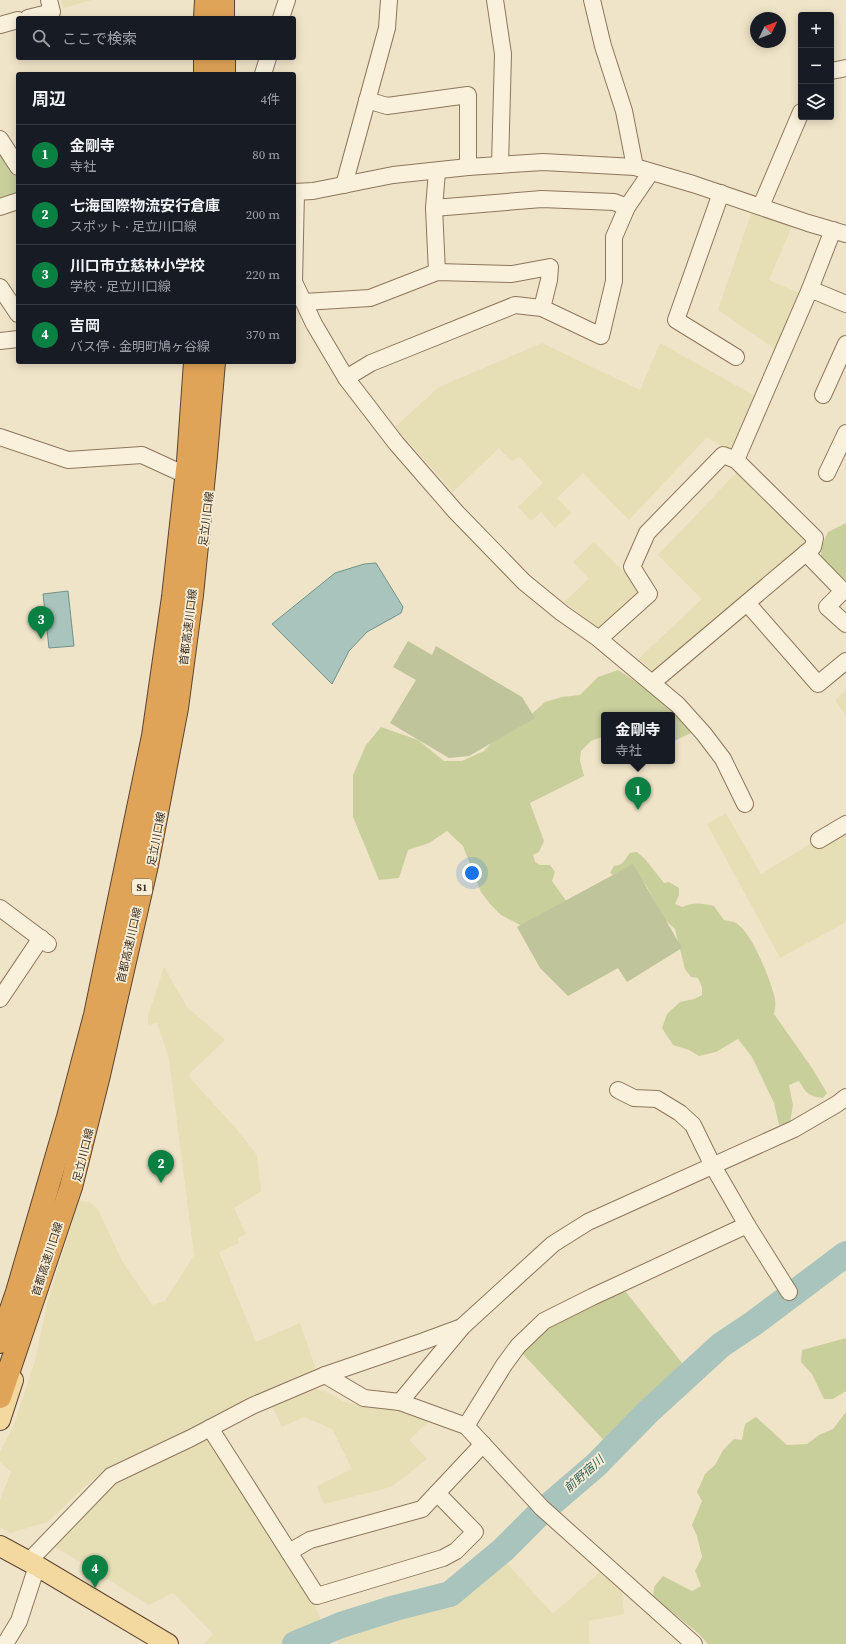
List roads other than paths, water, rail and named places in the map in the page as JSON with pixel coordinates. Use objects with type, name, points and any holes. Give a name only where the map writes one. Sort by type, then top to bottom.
[{"type":"highway","points":[[205,16],[206,0]]},
{"type":"highway","points":[[223,0],[223,16]]},
{"type":"highway","points":[[205,60],[205,72]]},
{"type":"highway","points":[[224,60],[224,72]]},
{"type":"highway","name":"首都高速川口線","points":[[0,1342],[17,1292],[58,1154],[95,1015],[153,736],[173,598],[186,484],[195,364]]},
{"type":"highway","name":"首都高速川口線","points":[[0,1397],[71,1186],[99,1075],[147,865],[177,708],[191,602],[206,464],[214,364]]},
{"type":"main road","points":[[200,0],[200,16]]},
{"type":"main road","points":[[230,0],[231,16]]},
{"type":"main road","points":[[200,60],[200,72]]},
{"type":"main road","points":[[231,60],[232,72]]},
{"type":"main road","points":[[0,1325],[63,1118],[94,992],[142,762],[179,472],[187,364]]},
{"type":"main road","name":"足立川口線","points":[[0,1420],[39,1304],[74,1190],[105,1067],[141,913],[188,668],[210,485],[221,364]]},
{"type":"main road","points":[[0,1546],[33,1563],[168,1644]]},
{"type":"street","points":[[36,16],[52,12],[49,0]]},
{"type":"street","points":[[283,16],[288,0]]},
{"type":"street","points":[[344,184],[387,28],[389,0]]},
{"type":"street","points":[[495,0],[503,54],[500,165]]},
{"type":"street","points":[[592,0],[603,46],[624,110],[635,167]]},
{"type":"street","points":[[0,25],[16,21]]},
{"type":"street","points":[[264,72],[267,60]]},
{"type":"street","points":[[834,70],[846,68]]},
{"type":"street","points":[[367,100],[388,106],[468,95],[468,167]]},
{"type":"street","points":[[760,206],[798,119]]},
{"type":"street","points":[[0,139],[16,164]]},
{"type":"street","points":[[296,192],[313,191],[393,175],[468,167],[543,162],[635,167],[721,193],[808,223],[842,230],[810,289],[736,460]]},
{"type":"street","points":[[437,171],[434,208],[437,272]]},
{"type":"street","points":[[346,378],[371,364],[515,305],[542,308],[601,336],[614,281],[614,237],[627,207],[651,172]]},
{"type":"street","points":[[721,193],[676,320],[736,357]]},
{"type":"street","points":[[434,208],[542,199],[614,202],[627,207]]},
{"type":"street","points":[[0,207],[16,202]]},
{"type":"street","points":[[304,302],[370,298],[437,272],[512,274],[550,267],[549,280],[542,308]]},
{"type":"street","points":[[296,286],[314,324],[346,378],[396,443],[436,489],[524,582],[562,613],[599,639],[678,705],[704,734],[723,759],[745,804]]},
{"type":"street","points":[[0,287],[16,311]]},
{"type":"street","points":[[810,289],[846,304]]},
{"type":"street","points":[[0,341],[16,339]]},
{"type":"street","points":[[823,395],[846,344]]},
{"type":"street","points":[[827,474],[846,433]]},
{"type":"street","points":[[0,437],[68,460],[142,455],[179,472]]},
{"type":"street","points":[[599,639],[649,594],[632,567],[647,533],[723,455],[736,460],[815,538],[813,547],[652,683]]},
{"type":"street","points":[[806,553],[843,591],[827,607],[846,624]]},
{"type":"street","points":[[747,603],[818,684],[846,660]]},
{"type":"street","points":[[819,840],[846,824]]},
{"type":"street","points":[[0,908],[44,941],[0,999]]},
{"type":"street","points":[[618,1090],[634,1098],[657,1099],[680,1113],[693,1125],[713,1166],[788,1292]]},
{"type":"street","points":[[400,1402],[463,1326],[553,1244],[572,1231],[595,1219],[794,1130],[846,1097]]},
{"type":"street","points":[[466,1426],[513,1352],[544,1321],[599,1293],[747,1225]]},
{"type":"street","points":[[5,1644],[18,1621],[33,1563],[111,1476],[252,1406],[325,1375],[424,1342],[463,1326]]},
{"type":"street","points":[[325,1375],[364,1398],[400,1402],[466,1426],[542,1508],[694,1644]]},
{"type":"street","points":[[210,1428],[317,1596],[443,1558],[456,1551],[475,1532],[437,1492]]},
{"type":"street","points":[[289,1552],[310,1540],[422,1509],[483,1444]]},
{"type":"water","points":[[376,563],[403,607],[401,613],[367,632],[349,651],[332,684],[272,624],[335,573],[364,564]]},
{"type":"water","points":[[68,591],[74,646],[49,648],[43,594]]},
{"type":"waterway","name":"前野宿川","points":[[295,1644],[341,1625],[395,1608],[450,1594],[503,1550],[539,1514],[596,1465],[649,1411],[721,1345],[754,1323],[846,1254]]},
{"type":"place","name":"川口市立慈林小学校","points":[[41,639]]},
{"type":"place","name":"金剛寺","points":[[638,810]]},
{"type":"place","name":"七海国際物流安行倉庫","points":[[161,1183]]},
{"type":"place","name":"吉岡","points":[[95,1588]]}]
